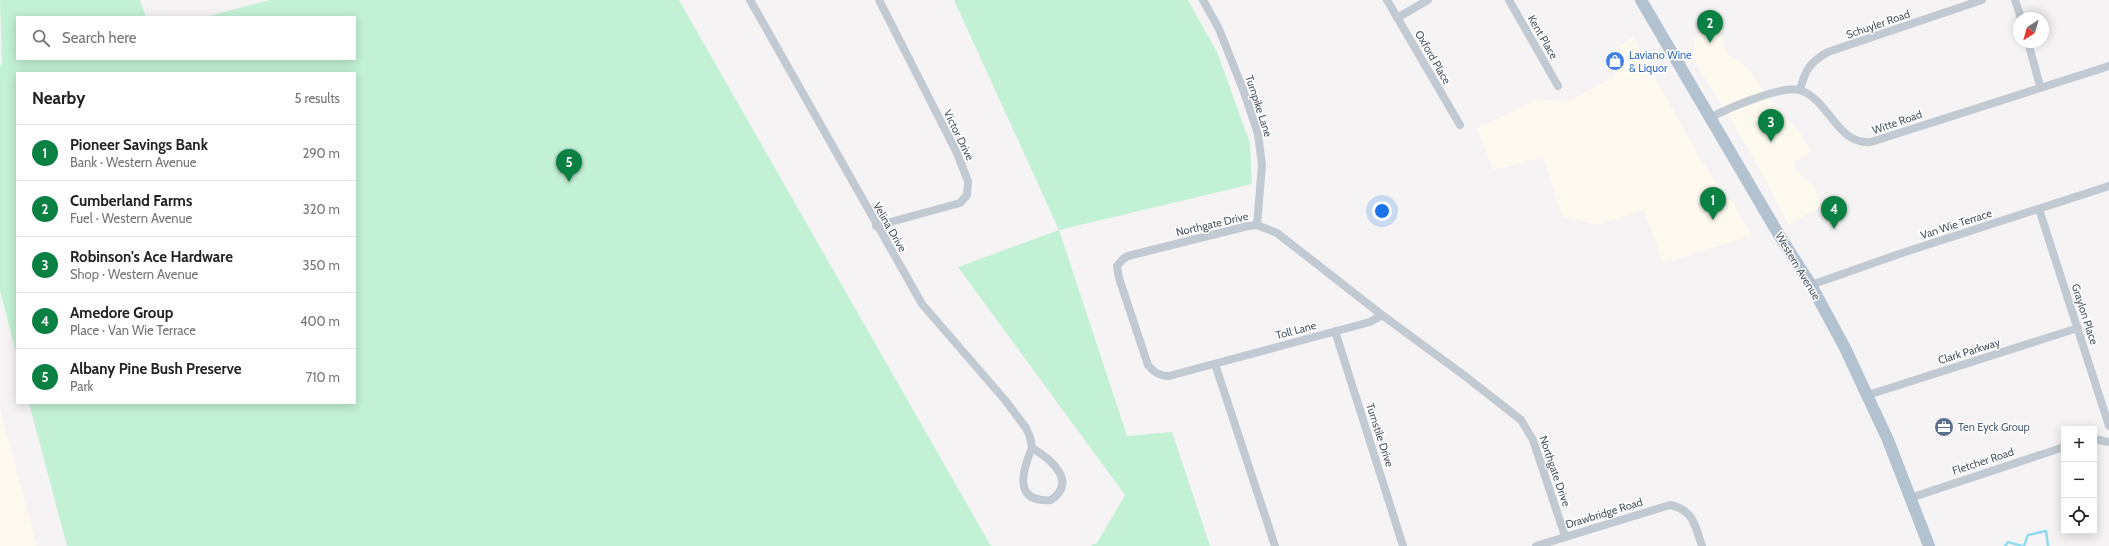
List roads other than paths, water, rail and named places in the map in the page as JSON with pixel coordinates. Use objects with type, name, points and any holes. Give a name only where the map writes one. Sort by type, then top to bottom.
[{"type":"main road","name":"Western Avenue","points":[[1641,0],[1810,285],[1868,395],[1929,546]]},
{"type":"street","name":"Velina Drive","points":[[750,0],[876,226],[922,304],[948,336],[1005,400],[1026,428],[1030,437],[1032,448]]},
{"type":"street","name":"Victor Drive","points":[[876,226],[960,203],[967,195],[969,186],[956,151],[879,0]]},
{"type":"street","name":"Turnpike Lane","points":[[1203,0],[1219,29],[1244,92],[1258,134],[1262,165],[1258,225]]},
{"type":"street","name":"Oxford Place","points":[[1387,0],[1460,125]]},
{"type":"street","points":[[1397,18],[1428,0]]},
{"type":"street","name":"Kent Place","points":[[1509,0],[1558,86]]},
{"type":"street","name":"Schuyler Road","points":[[1800,90],[1804,73],[1809,66],[1828,52],[1982,0]]},
{"type":"street","points":[[2015,0],[2019,12]]},
{"type":"street","points":[[2030,48],[2040,86]]},
{"type":"street","name":"Witte Road","points":[[1800,90],[1815,101],[1844,132],[1862,143],[1871,142],[2040,86],[2109,66]]},
{"type":"street","points":[[1710,118],[1724,110],[1782,90],[1800,90]]},
{"type":"street","name":"Van Wie Terrace","points":[[1810,285],[1866,265],[2109,186]]},
{"type":"street","name":"Graylon Place","points":[[2039,209],[2109,426]]},
{"type":"street","name":"Northgate Drive","points":[[1215,364],[1169,376],[1163,376],[1152,370],[1148,365],[1119,278],[1117,266],[1128,256],[1207,235],[1258,225],[1266,228],[1289,242],[1382,316],[1447,362],[1520,420],[1533,440],[1565,536]]},
{"type":"street","name":"Toll Lane","points":[[1215,364],[1370,322],[1382,316]]},
{"type":"street","name":"Clark Parkway","points":[[1868,395],[2078,328]]},
{"type":"street","name":"Turnstile Drive","points":[[1335,331],[1404,546]]},
{"type":"street","points":[[1215,364],[1275,546]]},
{"type":"street","points":[[2097,440],[2109,442]]},
{"type":"street","points":[[1032,448],[1046,456],[1062,478],[1064,484],[1061,491],[1051,500],[1034,498],[1028,494],[1024,488],[1023,474],[1032,448]]},
{"type":"street","name":"Fletcher Road","points":[[1910,498],[2061,448]]},
{"type":"street","name":"Drawbridge Road","points":[[1536,546],[1670,505],[1679,507],[1687,512],[1693,521],[1702,546]]},
{"type":"waterway","points":[[2024,546],[2028,535],[2046,531],[2048,546]]},
{"type":"waterway","points":[[2005,546],[2008,542],[2022,546]]},
{"type":"place","name":"Cumberland Farms","points":[[1710,43]]},
{"type":"place","name":"Laviano Wine & Liquor","points":[[1615,61]]},
{"type":"place","name":"Robinson's Ace Hardware","points":[[1771,142]]},
{"type":"place","name":"Albany Pine Bush Preserve","points":[[569,182]]},
{"type":"place","name":"Pioneer Savings Bank","points":[[1713,220]]},
{"type":"place","name":"Amedore Group","points":[[1834,229]]},
{"type":"place","name":"Ten Eyck Group","points":[[1944,427]]}]
